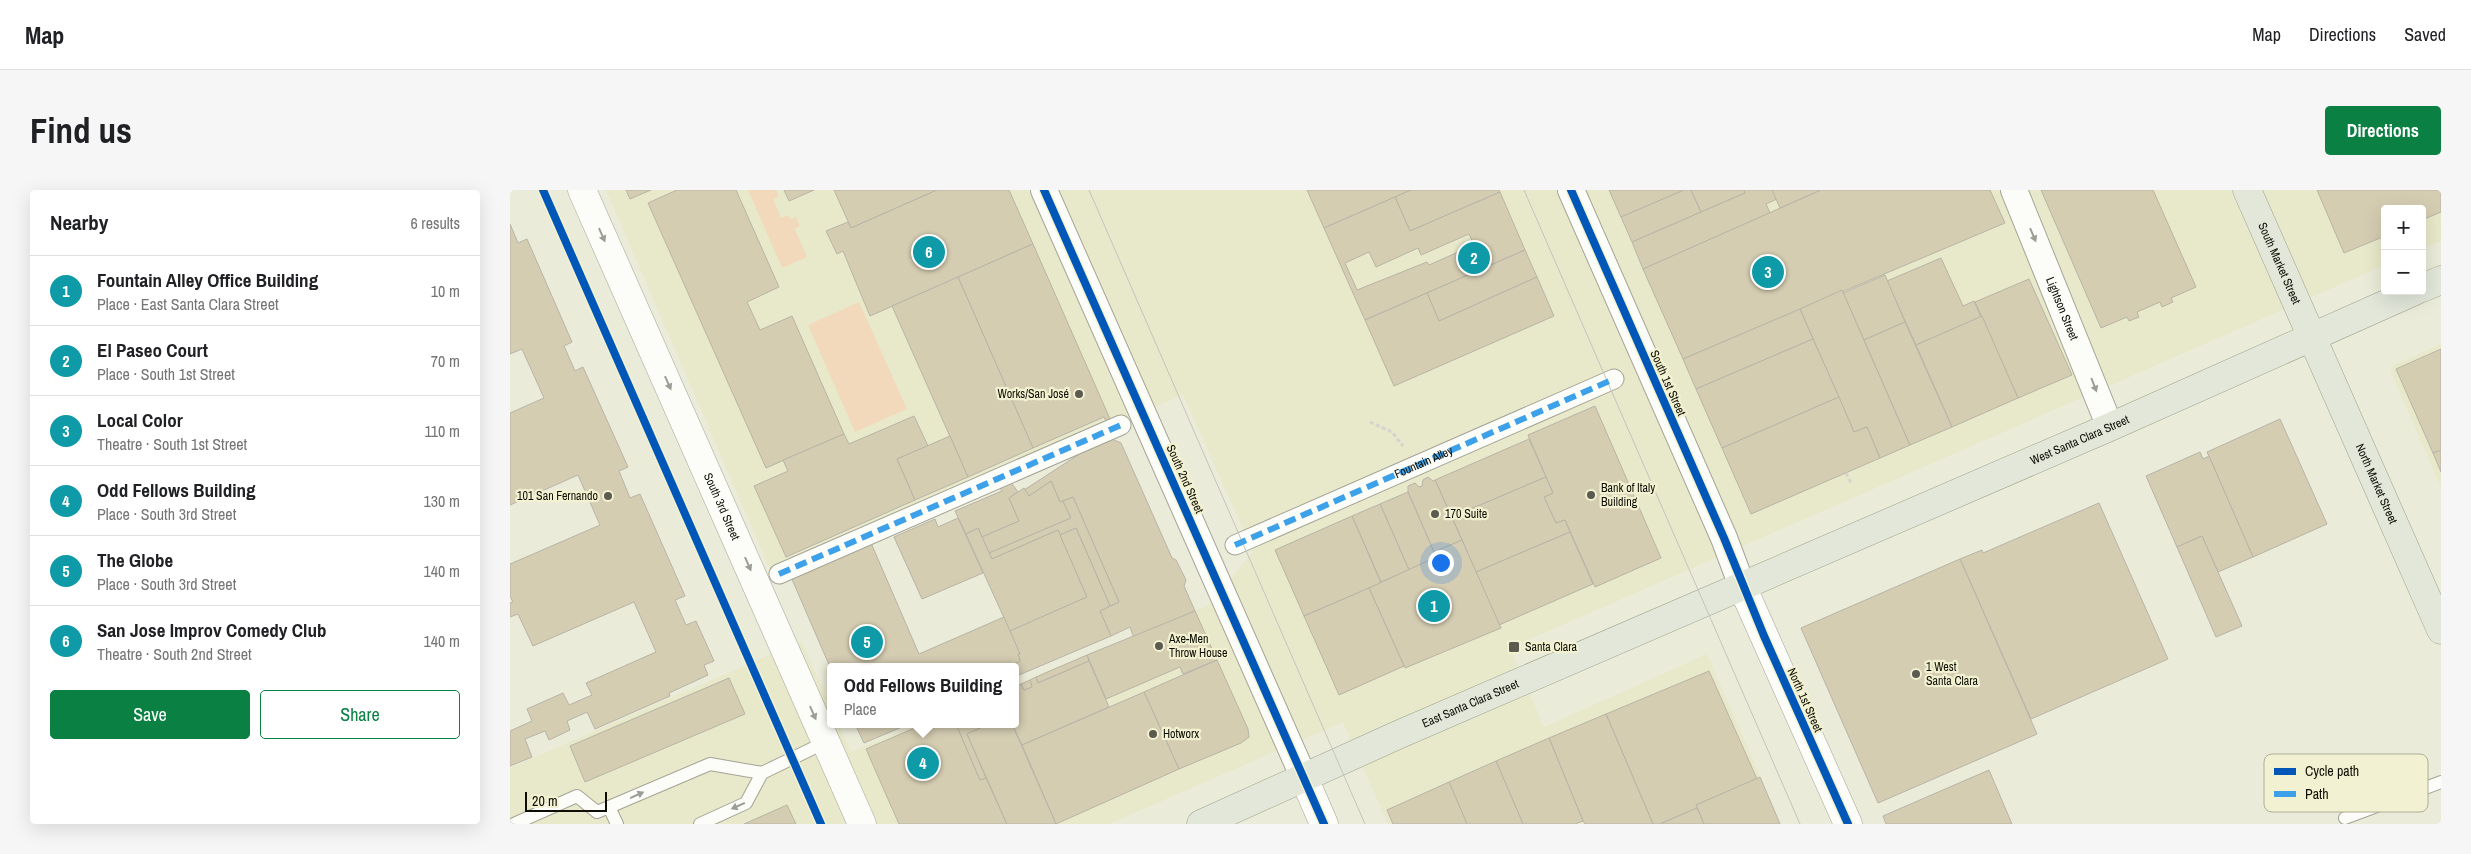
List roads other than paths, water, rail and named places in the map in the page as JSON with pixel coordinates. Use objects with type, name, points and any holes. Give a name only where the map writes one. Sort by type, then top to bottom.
[{"type":"main road","name":"South Market Street","points":[[2247,190],[2312,337]]},
{"type":"main road","points":[[2426,286],[2441,280]]},
{"type":"main road","name":"West Santa Clara Street","points":[[1742,586],[2110,427],[2406,295]]},
{"type":"main road","name":"North Market Street","points":[[2312,337],[2441,630]]},
{"type":"main road","name":"East Santa Clara Street","points":[[1201,824],[1409,730],[1742,586]]},
{"type":"street","name":"South 3rd Street","points":[[582,190],[862,824]]},
{"type":"street","name":"South 2nd Street","points":[[1044,190],[1304,778]]},
{"type":"street","name":"South 1st Street","points":[[1571,190],[1724,538],[1742,586]]},
{"type":"street","name":"Lightson Street","points":[[2014,190],[2110,427]]},
{"type":"street","name":"Fountain Alley","points":[[1235,545],[1614,379]]},
{"type":"street","points":[[780,574],[1121,425]]},
{"type":"street","name":"North 1st Street","points":[[1742,586],[1848,824]]},
{"type":"street","points":[[1304,778],[1324,824]]},
{"type":"lane","points":[[514,824],[577,796],[597,812],[710,764],[762,773],[826,742]]},
{"type":"lane","points":[[700,824],[746,803],[762,773]]},
{"type":"lane","points":[[2428,787],[2441,782]]},
{"type":"lane","points":[[609,807],[617,824]]},
{"type":"lane","points":[[2345,818],[2361,812]]},
{"type":"tram line","points":[[1089,190],[1365,824]]},
{"type":"tram line","points":[[1524,190],[1800,824]]},
{"type":"place","name":"San Jose Improv Comedy Club","points":[[929,252]]},
{"type":"place","name":"El Paseo Court","points":[[1474,258]]},
{"type":"place","name":"Local Color","points":[[1768,272]]},
{"type":"place","name":"Works/San José","points":[[1079,394]]},
{"type":"place","name":"Bank of Italy Building","points":[[1591,495]]},
{"type":"place","name":"101 San Fernando","points":[[608,496]]},
{"type":"place","name":"170 Suite","points":[[1435,514]]},
{"type":"place","name":"Fountain Alley Office Building","points":[[1434,606]]},
{"type":"place","name":"The Globe","points":[[867,642]]},
{"type":"place","name":"Axe-Men Throw House","points":[[1159,646]]},
{"type":"place","name":"Santa Clara","points":[[1514,647]]},
{"type":"place","name":"1 West Santa Clara","points":[[1916,674]]},
{"type":"place","name":"Hotworx","points":[[1153,734]]},
{"type":"place","name":"Odd Fellows Building","points":[[923,763]]}]
